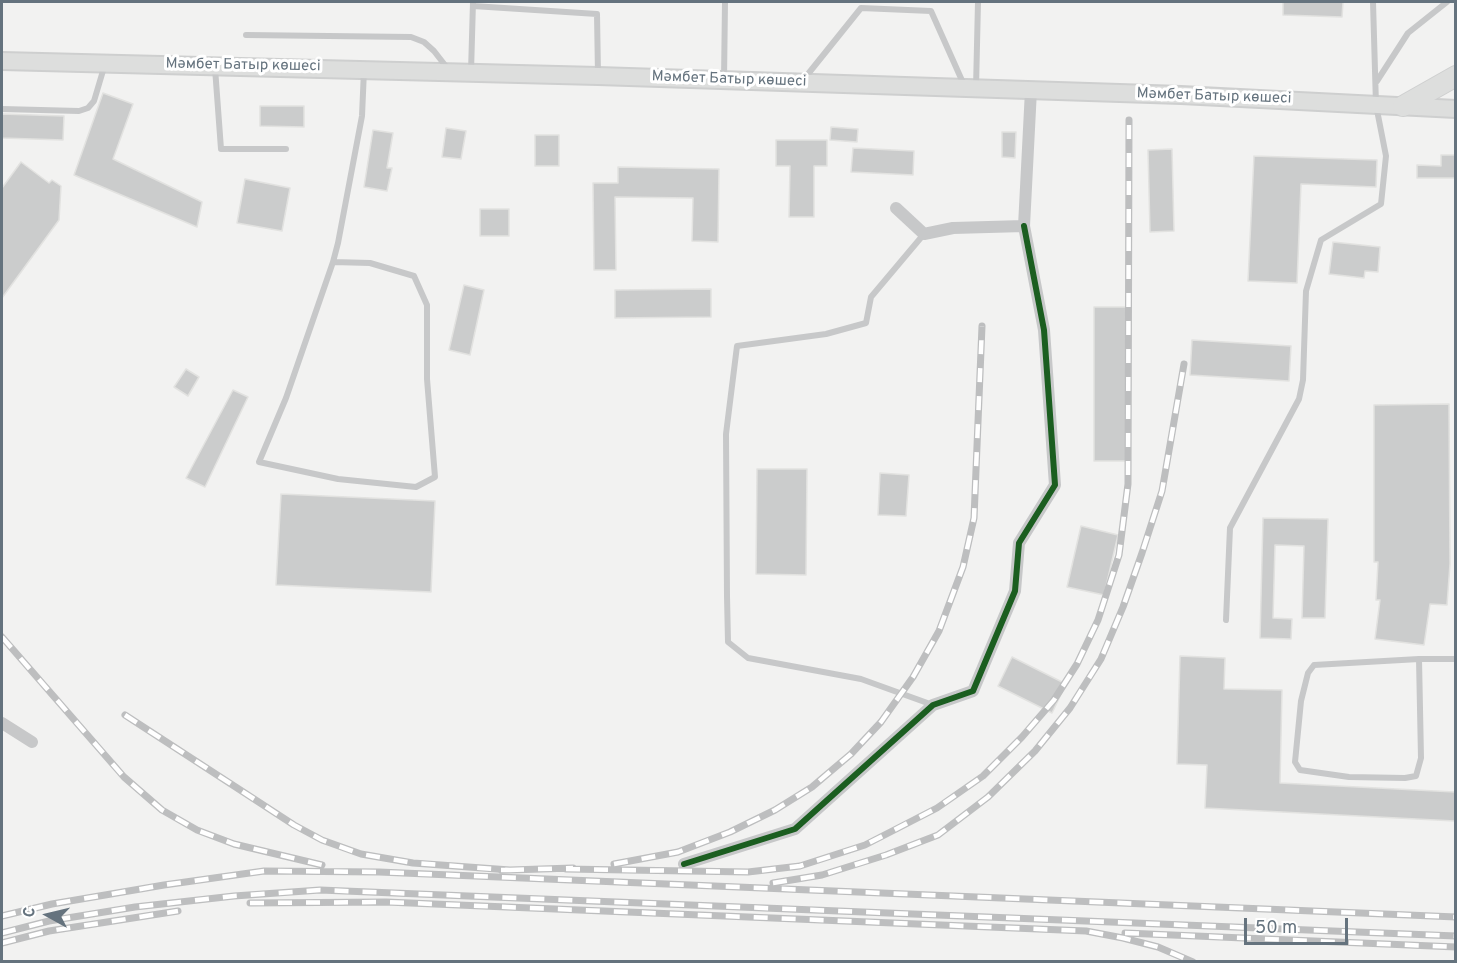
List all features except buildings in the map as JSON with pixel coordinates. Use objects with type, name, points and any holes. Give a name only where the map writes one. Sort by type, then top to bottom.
[{"type":"main road","name":"Мәмбет Батыр көшесі","points":[[2,61],[364,69],[971,88],[1181,95],[1455,109]]},
{"type":"main road","points":[[1403,106],[1455,76]]},
{"type":"street","points":[[684,864],[795,829],[933,705],[973,691],[1015,591],[1019,543],[1055,485],[1044,330],[1024,226],[1031,90]]},
{"type":"street","points":[[896,208],[924,234],[953,228],[1024,226]]},
{"type":"street","points":[[2,723],[32,742]]},
{"type":"lane","points":[[724,80],[725,2]]},
{"type":"lane","points":[[971,88],[978,2]]},
{"type":"lane","points":[[1226,620],[1230,528],[1299,399],[1303,380],[1306,291],[1321,240],[1381,204],[1386,156],[1376,105],[1373,2]]},
{"type":"lane","points":[[1376,82],[1408,33],[1447,2]]},
{"type":"lane","points":[[471,72],[473,4],[597,15],[598,76]]},
{"type":"lane","points":[[801,83],[861,8],[931,11],[971,88]]},
{"type":"lane","points":[[246,35],[411,38],[424,42],[450,72]]},
{"type":"lane","points":[[2,109],[79,111],[88,108],[94,101],[105,63]]},
{"type":"lane","points":[[215,65],[221,149],[286,149]]},
{"type":"lane","points":[[333,262],[370,263],[414,276],[427,305],[427,379],[435,477],[416,487],[338,479],[259,462],[286,398],[333,262],[362,116],[364,69]]},
{"type":"lane","points":[[924,234],[871,297],[866,323],[826,334],[737,346],[726,434],[727,596],[728,642],[748,658],[861,679],[933,705]]},
{"type":"lane","points":[[1419,659],[1421,758],[1416,776],[1405,778],[1349,777],[1300,770],[1295,762],[1301,701],[1308,673],[1314,665],[1419,659],[1455,659]]},
{"type":"railway","points":[[566,869],[748,872],[800,866],[865,845],[937,808],[983,776],[1022,737],[1054,700],[1077,664],[1098,620],[1119,555],[1128,484],[1129,120]]},
{"type":"railway","points":[[614,864],[678,852],[730,832],[775,810],[812,787],[851,754],[881,722],[913,677],[939,631],[963,567],[974,518],[982,326]]},
{"type":"railway","points":[[773,883],[822,875],[886,855],[938,835],[988,797],[1035,751],[1070,708],[1101,659],[1142,553],[1162,491],[1184,364]]},
{"type":"railway","points":[[2,637],[124,777],[162,810],[197,830],[234,844],[322,865]]},
{"type":"railway","points":[[125,715],[294,825],[322,840],[361,854],[413,863],[510,870],[501,870]]},
{"type":"railway","points":[[510,870],[573,868]]},
{"type":"railway","points":[[2,916],[52,904],[264,871],[379,872],[1456,917]]},
{"type":"railway","points":[[2,933],[49,921],[135,907],[234,896],[320,890],[1456,936]]},
{"type":"railway","points":[[250,903],[386,902],[1086,931],[1158,947],[1193,962]]},
{"type":"railway","points":[[2,943],[49,931],[178,911]]},
{"type":"railway","points":[[1125,933],[1456,947]]},
{"type":"cycle path","points":[[684,864],[795,829],[933,705],[973,691],[1015,591],[1019,543],[1055,485],[1044,330],[1024,226]]}]
